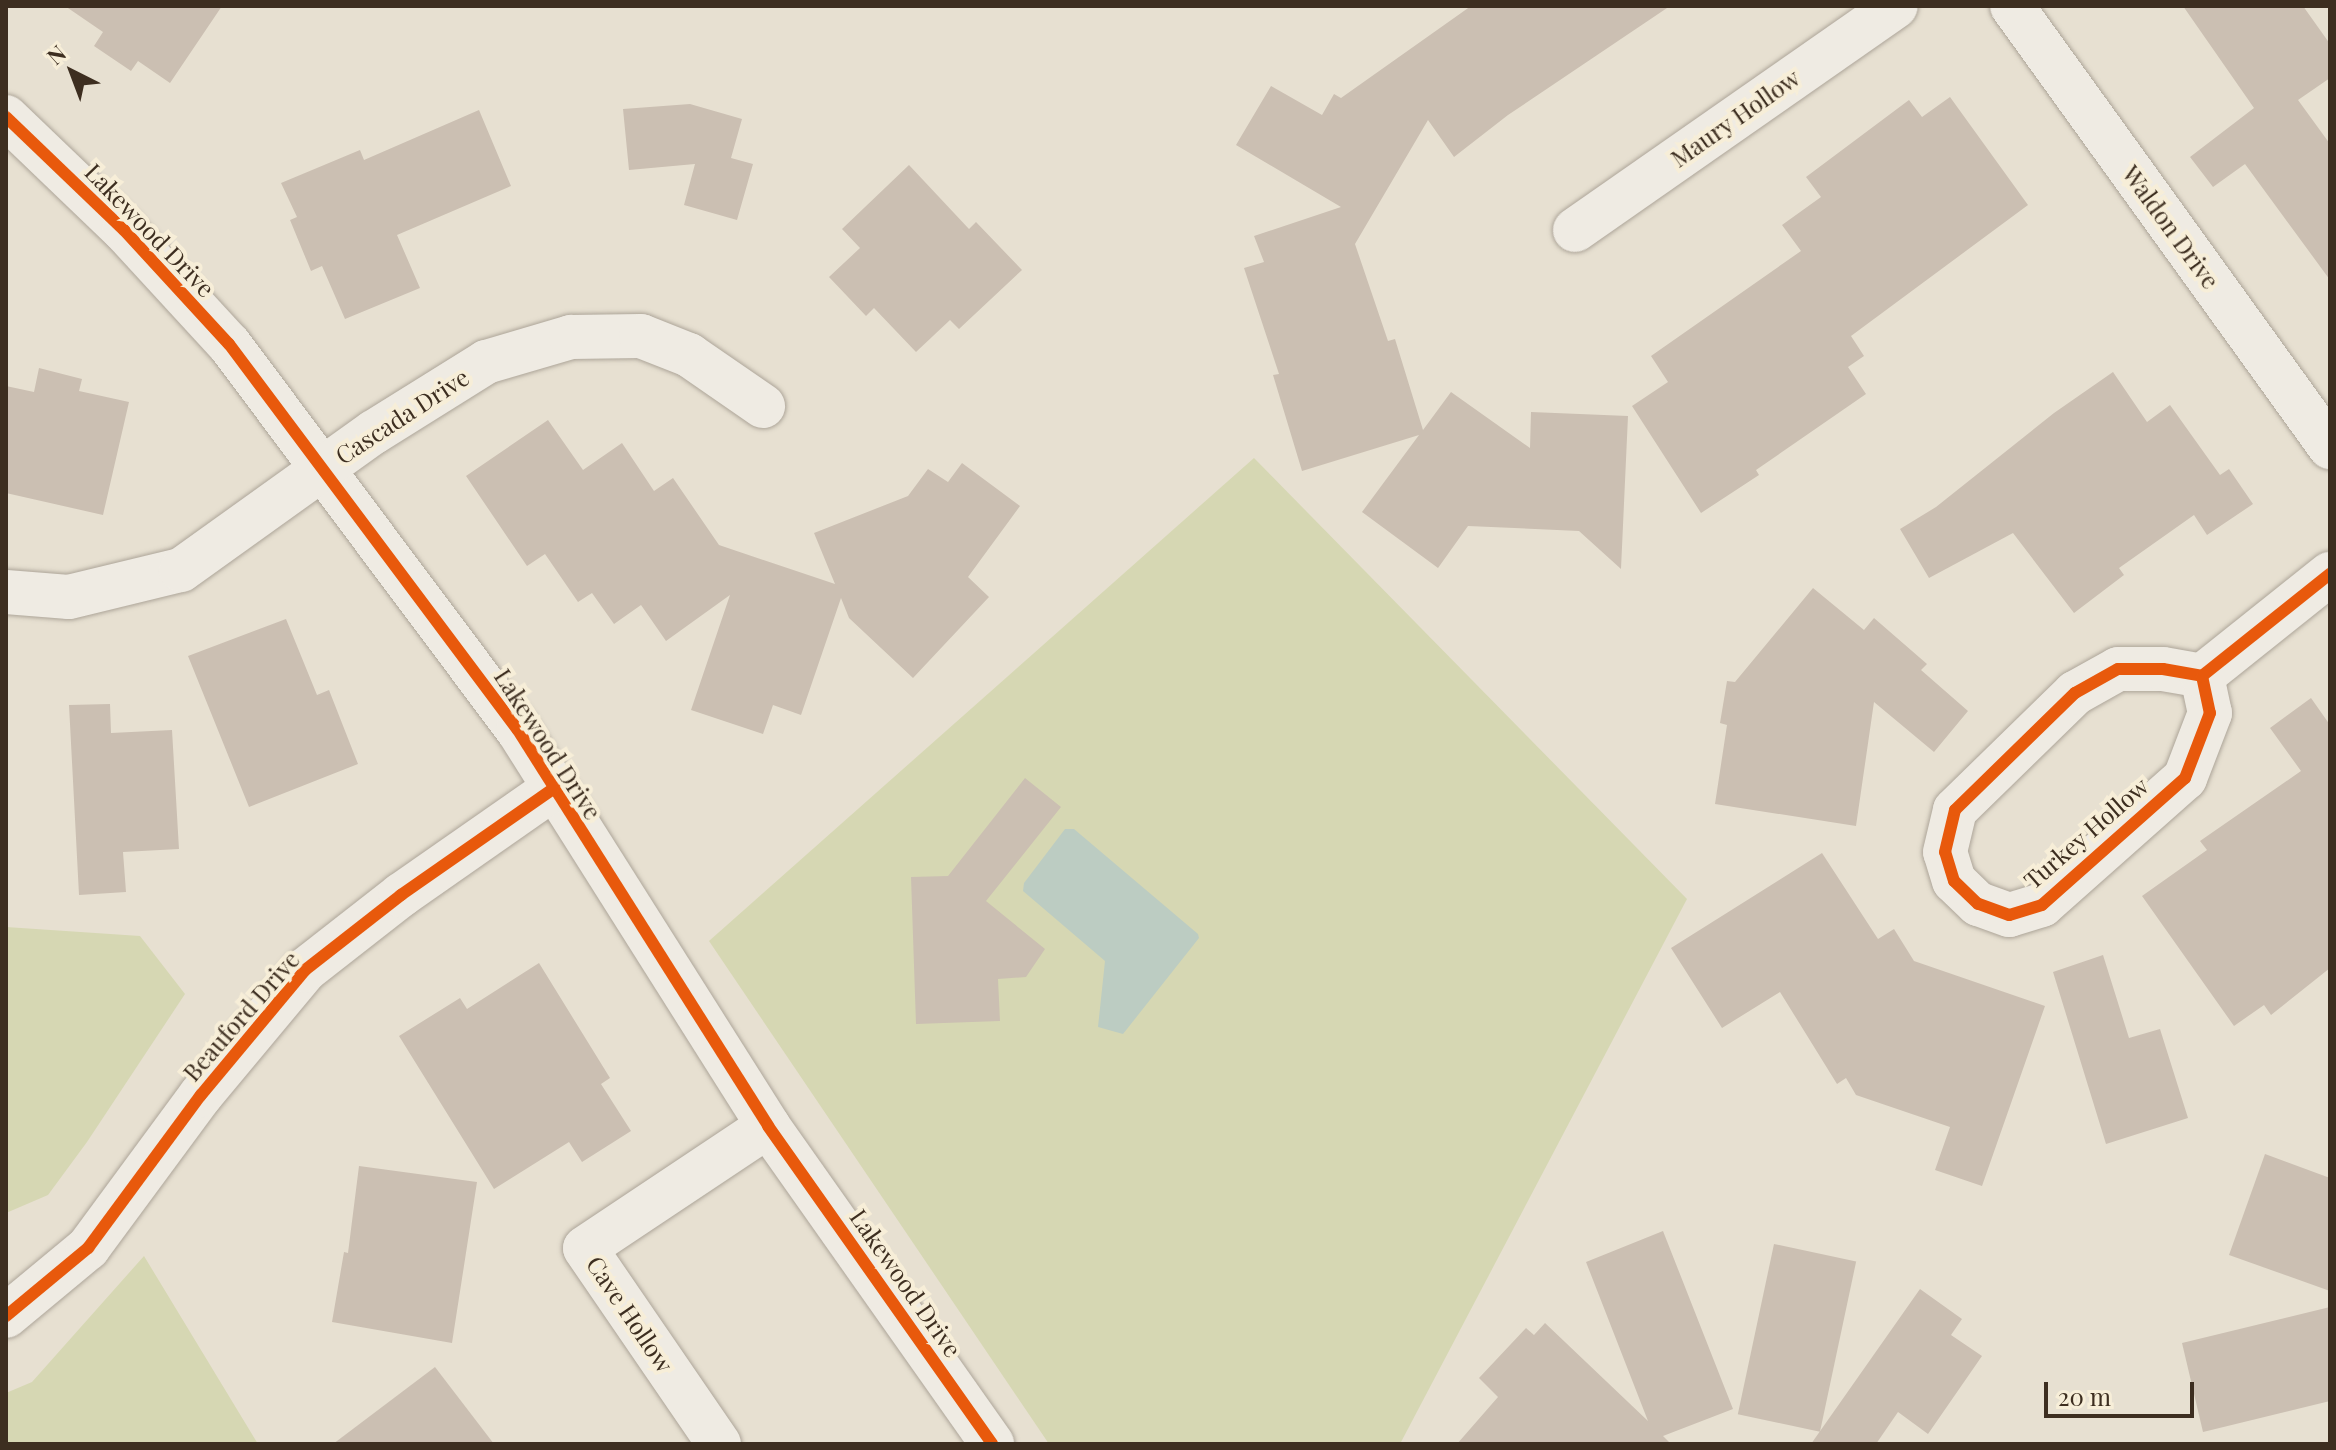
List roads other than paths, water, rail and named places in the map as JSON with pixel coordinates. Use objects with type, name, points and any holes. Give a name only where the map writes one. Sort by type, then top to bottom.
[{"type":"street","name":"Maury Hollow","points":[[1575,230],[1896,6]]},
{"type":"street","name":"Waldon Drive","points":[[2012,6],[2330,447]]},
{"type":"street","name":"Lakewood Drive","points":[[6,117],[124,230],[229,344],[518,730],[768,1126],[992,1444]]},
{"type":"street","name":"Cascada Drive","points":[[6,592],[69,597],[181,570],[321,470],[486,362],[571,337],[641,336],[689,355],[763,406]]},
{"type":"street","points":[[2202,676],[2330,574]]},
{"type":"street","name":"Turkey Hollow","points":[[2118,669],[2163,669],[2202,676],[2210,713],[2185,778],[2042,905],[2009,915],[1978,904],[1954,881],[1945,852],[1955,810],[2075,693],[2118,669]]},
{"type":"street","name":"Beauford Drive","points":[[6,1316],[88,1248],[201,1095],[305,970],[401,895],[553,789]]},
{"type":"street","name":"Cave Hollow","points":[[719,1444],[585,1248],[768,1126]]}]
